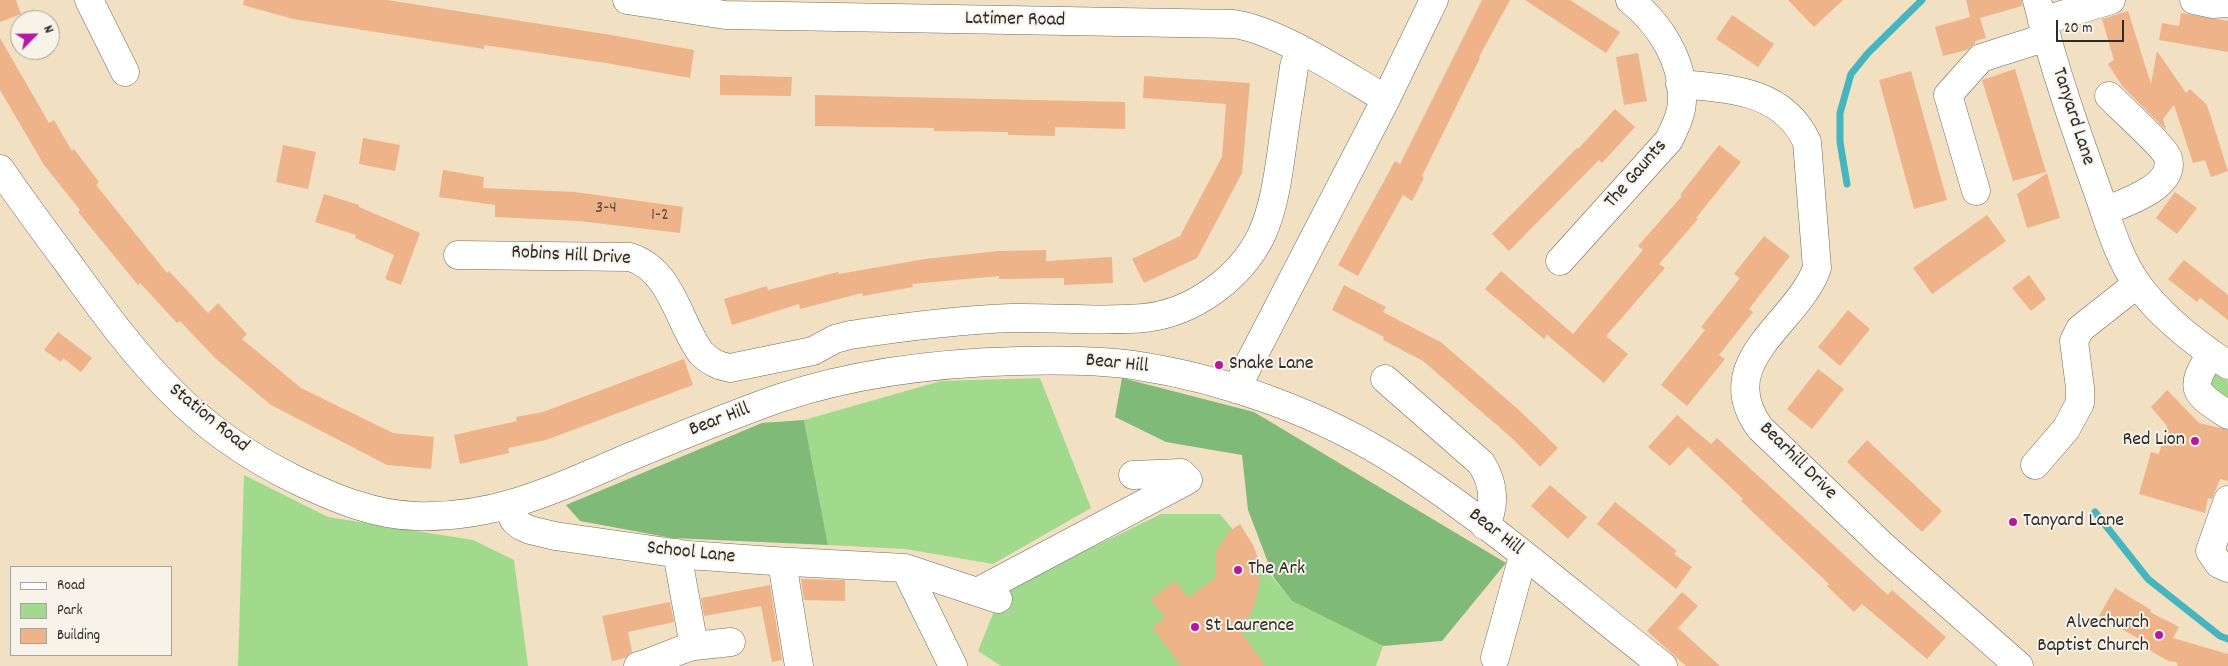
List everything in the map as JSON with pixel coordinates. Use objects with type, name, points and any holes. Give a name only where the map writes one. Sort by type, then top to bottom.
[{"type":"street","points":[[89,0],[125,72]]},
{"type":"street","name":"Latimer Road","points":[[628,0],[725,7],[1234,24],[1257,30],[1299,50],[1386,99]]},
{"type":"street","points":[[1236,389],[1386,99],[1434,0]]},
{"type":"street","name":"The Gaunts","points":[[1560,262],[1670,140],[1679,118],[1682,99],[1677,66],[1665,38],[1641,9],[1630,0]]},
{"type":"street","points":[[1976,191],[1948,95],[1981,58],[2042,19],[2111,0]]},
{"type":"street","points":[[2194,0],[2213,4],[2228,3]]},
{"type":"street","name":"Tanyard Lane","points":[[2042,19],[2073,124],[2122,254],[2137,284],[2174,323],[2220,359]]},
{"type":"street","name":"Robins Hill Drive","points":[[458,255],[539,254],[630,257],[638,259],[659,276],[670,293],[695,345],[709,361],[719,366],[730,368],[813,351],[835,339],[850,335],[943,323],[1013,318],[1146,318],[1185,306],[1216,290],[1242,266],[1262,233],[1276,187],[1294,67],[1299,50]]},
{"type":"street","name":"Bearhill Drive","points":[[1680,84],[1733,90],[1770,101],[1786,112],[1800,127],[1808,142],[1816,268],[1808,286],[1758,350],[1750,364],[1744,388],[1751,416],[1760,428],[1884,547],[2019,666]]},
{"type":"street","points":[[2105,211],[2142,196],[2160,184],[2167,171],[2168,158],[2163,148],[2109,96]]},
{"type":"street","name":"Station Road","points":[[0,170],[84,285],[140,357],[172,392],[198,416],[260,460],[327,494],[367,509],[412,516],[468,514],[508,507]]},
{"type":"street","points":[[2035,465],[2066,429],[2080,403],[2074,341],[2080,329],[2137,284]]},
{"type":"street","points":[[813,351],[823,385]]},
{"type":"street","points":[[2220,359],[2198,375],[2197,383],[2200,394],[2228,414]]},
{"type":"street","name":"Bear Hill","points":[[508,507],[723,419],[823,385],[886,372],[933,365],[1042,360],[1095,361],[1132,365],[1236,389],[1324,423],[1367,445],[1400,465],[1485,526],[1663,666]]},
{"type":"street","points":[[1385,379],[1484,468],[1493,496],[1490,516],[1485,526]]},
{"type":"street","name":"School Lane","points":[[508,507],[514,520],[530,530],[590,542],[678,553],[782,562],[905,568],[988,596],[1188,480],[1181,473],[1133,475]]},
{"type":"street","points":[[2228,500],[2210,551],[2218,564],[2228,568]]},
{"type":"street","points":[[678,553],[694,646]]},
{"type":"street","points":[[1495,658],[1524,556]]},
{"type":"street","points":[[782,562],[799,666]]},
{"type":"street","points":[[905,568],[953,666]]},
{"type":"street","points":[[638,666],[653,662],[675,650],[731,642]]},
{"type":"green space","points":[[2214,371],[2228,381],[2228,400],[2204,384]]},
{"type":"green space","points":[[1040,378],[1091,508],[993,564],[905,549],[828,545],[804,420],[941,381]]},
{"type":"green space","points":[[1122,378],[1254,412],[1506,563],[1442,641],[1383,646],[1292,601],[1274,578],[1248,510],[1242,455],[1166,442],[1115,417]]},
{"type":"green space","points":[[804,420],[828,545],[672,538],[580,521],[566,505],[762,423]]},
{"type":"green space","points":[[244,475],[328,517],[473,540],[514,560],[528,666],[238,666]]},
{"type":"green space","points":[[1161,514],[1220,514],[1292,601],[1383,646],[1376,666],[1001,666],[978,651],[999,599],[1027,579]]},
{"type":"building","points":[[0,0],[16,0],[20,10],[10,10],[10,18],[0,22]]},
{"type":"building","points":[[244,0],[387,0],[611,35],[694,50],[690,78],[606,63],[484,45],[484,49],[293,19],[243,5]]},
{"type":"building","points":[[1482,0],[1510,0],[1479,57],[1412,201],[1403,195],[1358,276],[1338,265],[1395,161],[1400,164]]},
{"type":"building","points":[[1525,0],[1570,0],[1620,32],[1606,53]]},
{"type":"building","points":[[1788,0],[1843,0],[1814,27]]},
{"type":"building","points":[[1966,0],[2022,0],[2022,6],[1980,18],[1986,38],[1975,41],[1975,44],[1967,50],[1943,56],[1935,27],[1970,17]]},
{"type":"building","points":[[2128,11],[2151,84],[2157,51],[2186,93],[2190,89],[2207,105],[2228,171],[2211,177],[2205,160],[2193,163],[2174,105],[2163,119],[2166,130],[2123,87],[2108,64],[2114,60],[2102,19]]},
{"type":"building","points":[[2181,13],[2228,21],[2228,52],[2159,40],[2162,23],[2179,26]]},
{"type":"building","points":[[1732,15],[1774,44],[1758,67],[1716,39]]},
{"type":"building","points":[[0,38],[10,55],[10,60],[13,60],[49,123],[54,120],[72,151],[74,149],[99,182],[96,185],[167,273],[169,271],[208,313],[218,303],[247,334],[242,339],[301,388],[393,433],[434,437],[431,469],[387,465],[271,405],[215,358],[180,321],[177,323],[140,283],[138,285],[78,212],[80,210],[44,165],[0,90]]},
{"type":"building","points":[[1638,53],[1647,101],[1624,105],[1616,57]]},
{"type":"building","points":[[2015,69],[2046,172],[2013,181],[1982,80]]},
{"type":"building","points":[[1911,71],[1947,200],[1914,209],[1879,80]]},
{"type":"building","points":[[720,75],[792,77],[791,96],[720,95]]},
{"type":"building","points":[[1144,76],[1250,83],[1242,173],[1197,258],[1144,283],[1132,259],[1180,236],[1222,157],[1226,104],[1143,98]]},
{"type":"building","points":[[815,95],[1125,102],[1125,129],[1055,127],[1055,136],[1008,135],[1008,132],[934,131],[934,128],[815,126]]},
{"type":"building","points":[[1615,109],[1635,127],[1602,163],[1599,160],[1509,251],[1492,234],[1578,149]]},
{"type":"building","points":[[363,138],[400,145],[395,171],[359,164]]},
{"type":"building","points":[[283,145],[316,152],[308,189],[276,182]]},
{"type":"building","points":[[1719,145],[1741,162],[1696,218],[1698,219],[1659,264],[1665,268],[1606,336],[1628,354],[1604,383],[1547,335],[1544,339],[1485,289],[1501,271],[1573,334],[1643,250],[1638,246],[1682,196],[1680,195]]},
{"type":"building","points":[[443,170],[484,177],[483,188],[575,192],[683,207],[680,233],[579,221],[495,217],[495,205],[439,197]]},
{"type":"building","points":[[2047,173],[2060,218],[2027,228],[2017,194]]},
{"type":"building","points":[[2175,192],[2197,208],[2177,234],[2156,218]]},
{"type":"building","points":[[324,194],[359,205],[359,207],[420,233],[401,285],[385,279],[394,255],[355,238],[356,235],[315,222]]},
{"type":"building","points":[[1987,215],[2006,241],[1932,294],[1913,268]]},
{"type":"building","points":[[1764,236],[1790,256],[1749,309],[1753,312],[1719,355],[1725,359],[1687,406],[1661,385],[1705,330],[1701,327],[1740,278],[1734,274]]},
{"type":"building","points":[[1046,250],[1046,261],[1112,257],[1113,283],[1064,285],[1064,278],[999,279],[999,276],[912,284],[913,287],[863,296],[862,293],[800,309],[799,304],[732,325],[724,299],[767,286],[768,290],[838,272],[839,274],[925,259],[998,251]]},
{"type":"building","points":[[2184,260],[2228,295],[2228,320],[2200,298],[2197,302],[2168,279]]},
{"type":"building","points":[[2029,275],[2046,299],[2031,311],[2012,288]]},
{"type":"building","points":[[1344,285],[1386,307],[1383,312],[1442,343],[1520,411],[1558,448],[1540,467],[1513,439],[1423,361],[1383,340],[1384,337],[1332,310]]},
{"type":"building","points":[[1848,310],[1870,329],[1840,366],[1818,347]]},
{"type":"building","points":[[58,332],[92,358],[81,372],[63,358],[61,362],[44,350]]},
{"type":"building","points":[[684,359],[693,385],[546,440],[508,448],[509,453],[460,464],[454,435],[517,421],[516,417],[543,412]]},
{"type":"building","points":[[1818,369],[1844,389],[1812,429],[1787,409]]},
{"type":"building","name":"Red Lion","points":[[2167,390],[2199,423],[2228,430],[2228,481],[2220,479],[2212,499],[2208,498],[2205,513],[2139,494],[2151,452],[2159,454],[2167,426],[2151,407]]},
{"type":"building","points":[[1677,415],[1711,444],[1717,438],[1888,595],[1892,590],[1946,637],[1927,659],[1862,604],[1854,612],[1827,586],[1829,584],[1741,501],[1743,499],[1688,447],[1670,466],[1648,447]]},
{"type":"building","points":[[1867,440],[1942,511],[1922,532],[1847,462]]},
{"type":"building","points":[[1550,485],[1587,517],[1568,539],[1531,506]]},
{"type":"building","points":[[1615,502],[1677,551],[1674,554],[1692,567],[1676,589],[1597,524]]},
{"type":"building","name":"St Laurence","points":[[1240,524],[1253,545],[1260,563],[1260,581],[1255,604],[1241,632],[1266,666],[1181,666],[1152,627],[1165,618],[1151,599],[1175,581],[1188,598],[1216,577],[1216,552],[1228,532]]},
{"type":"building","points":[[801,579],[845,580],[845,601],[804,600]]},
{"type":"building","points":[[770,585],[782,660],[772,662],[761,606],[704,616],[701,598]]},
{"type":"building","points":[[2115,588],[2151,610],[2150,612],[2179,627],[2173,638],[2228,654],[2228,666],[2178,666],[2176,662],[2168,661],[2139,644],[2141,640],[2099,616]]},
{"type":"building","points":[[1682,592],[1698,606],[1678,628],[1720,666],[1686,666],[1647,631]]},
{"type":"building","points":[[670,602],[674,622],[628,632],[632,652],[625,658],[612,661],[602,616]]},
{"type":"waterway","points":[[1847,184],[1840,142],[1840,113],[1851,74],[1868,53],[1922,0]]},
{"type":"waterway","points":[[2095,512],[2148,579],[2220,636],[2228,639]]},
{"type":"place","name":"Snake Lane","points":[[1219,365]]},
{"type":"place","name":"Red Lion","points":[[2195,441]]},
{"type":"place","name":"Tanyard Lane","points":[[2013,522]]},
{"type":"place","name":"The Ark","points":[[1238,570]]},
{"type":"place","name":"St Laurence","points":[[1195,627]]},
{"type":"place","name":"Alvechurch Baptist Church","points":[[2159,635]]}]
